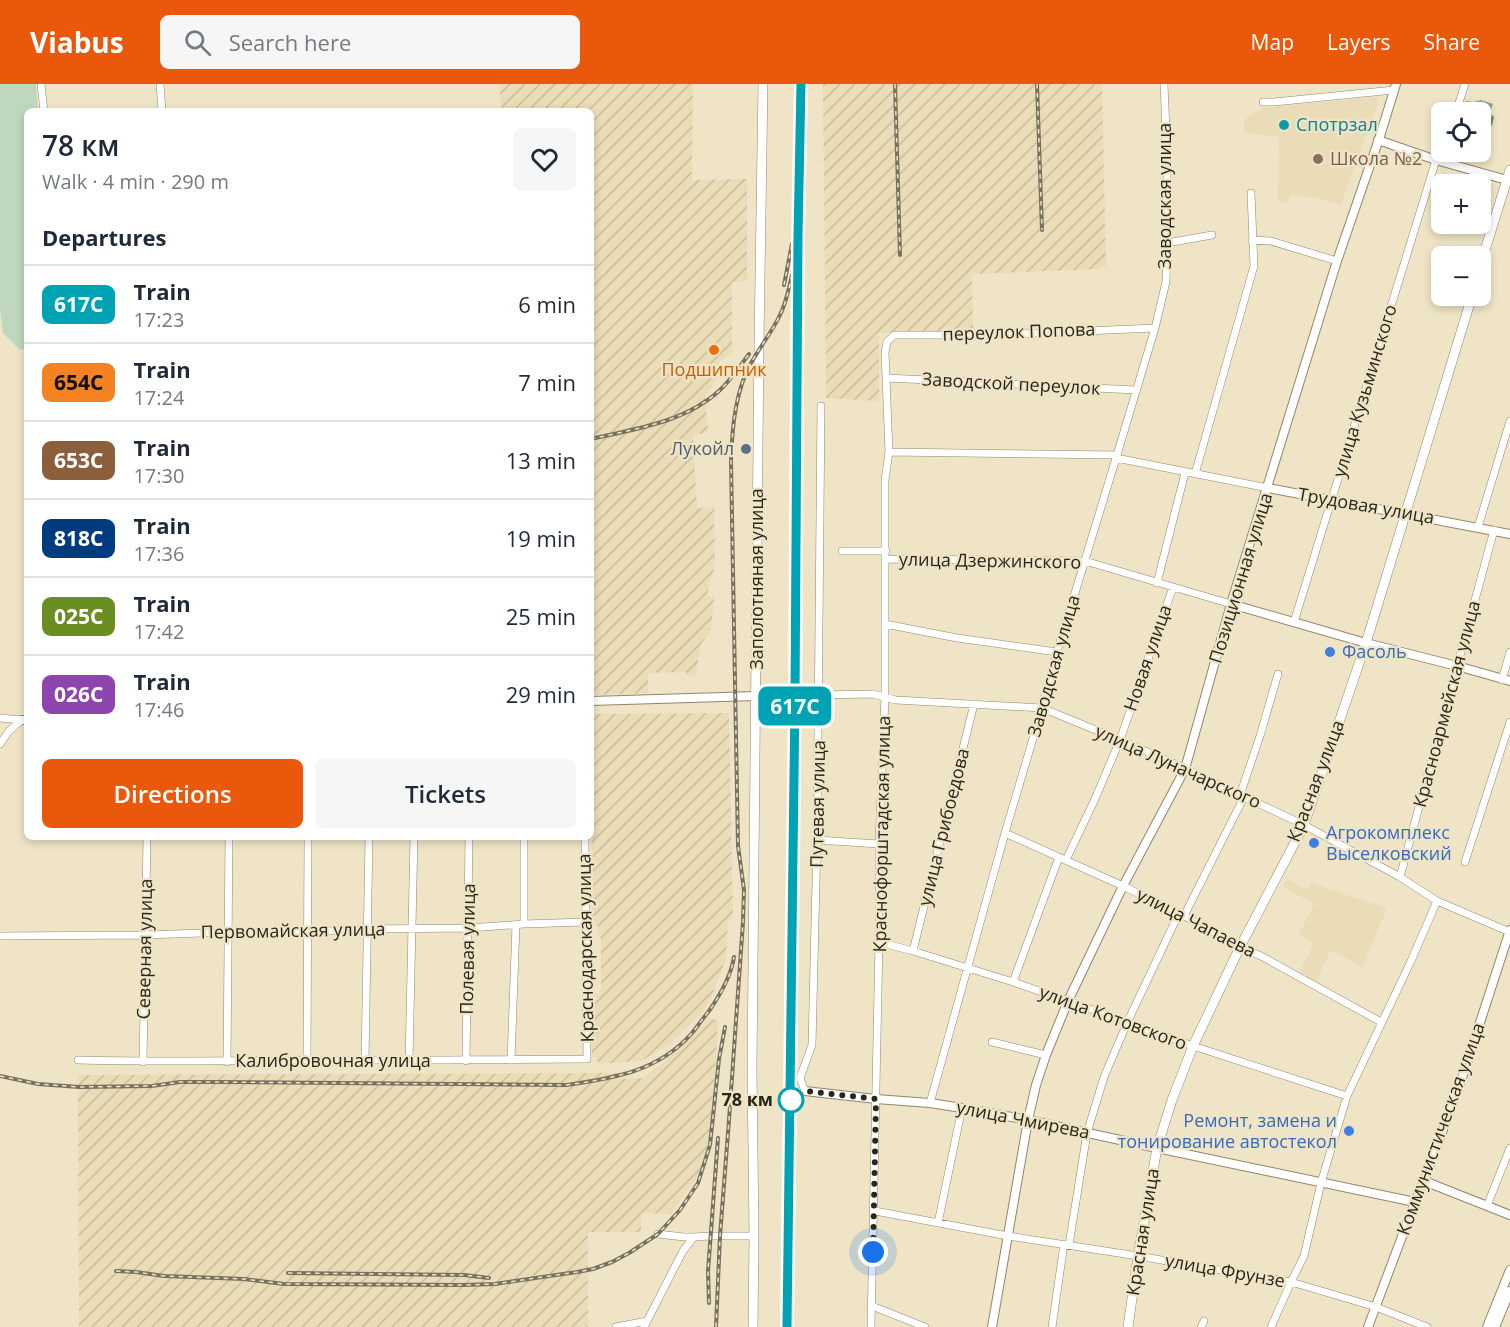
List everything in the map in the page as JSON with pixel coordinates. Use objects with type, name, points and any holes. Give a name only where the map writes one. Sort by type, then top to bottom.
[{"type":"main road","name":"Заполотняная улица","points":[[753,1327],[752,1056],[763,84]]},
{"type":"main road","points":[[1487,246],[1510,170]]},
{"type":"main road","name":"Красная улица","points":[[1128,1327],[1157,1148],[1172,1100],[1193,1046],[1240,947],[1304,825],[1366,643],[1469,306]]},
{"type":"street","points":[[41,84],[44,108]]},
{"type":"street","points":[[160,84],[162,108]]},
{"type":"street","name":"Заводская улица","points":[[930,1103],[1057,652],[1117,457],[1155,328],[1166,282],[1167,153],[1164,84]]},
{"type":"street","points":[[1459,102],[1465,84]]},
{"type":"street","points":[[1263,102],[1395,87]]},
{"type":"street","name":"Позиционная улица","points":[[992,1327],[1036,1084],[1068,1000],[1123,886],[1185,769],[1231,604],[1337,261],[1395,87]]},
{"type":"street","points":[[1378,140],[1431,157]]},
{"type":"street","name":"улица Кузьминского","points":[[1294,622],[1438,162]]},
{"type":"street","points":[[1446,162],[1508,180]]},
{"type":"street","points":[[1195,474],[1254,266],[1251,193]]},
{"type":"street","points":[[1167,243],[1212,235]]},
{"type":"street","points":[[1252,240],[1271,241],[1337,261]]},
{"type":"street","name":"переулок Попова","points":[[887,342],[894,335],[993,335],[1155,328]]},
{"type":"street","name":"Краснофорштадская улица","points":[[872,1327],[879,844],[885,697],[885,480],[889,452],[885,352],[887,342]]},
{"type":"street","name":"Заводской переулок","points":[[886,378],[1136,390]]},
{"type":"street","name":"Путевая улица","points":[[806,1091],[800,1078],[812,1045],[818,840],[821,406]]},
{"type":"street","points":[[1478,526],[1510,421]]},
{"type":"street","name":"Трудовая улица","points":[[889,452],[1117,457],[1510,534]]},
{"type":"street","name":"Новая улица","points":[[1157,583],[1185,472]]},
{"type":"street","name":"Красноармейская улица","points":[[1400,877],[1494,530]]},
{"type":"street","name":"улица Дзержинского","points":[[842,551],[886,555],[1085,561],[1366,643],[1506,680]]},
{"type":"street","name":"Новая улица","points":[[1013,982],[1063,858],[1095,799],[1120,740],[1173,587]]},
{"type":"street","points":[[885,624],[957,638],[1057,652]]},
{"type":"street","points":[[1506,680],[1510,652]]},
{"type":"street","points":[[1052,1327],[1087,1133],[1104,1077],[1127,1023],[1242,796],[1278,674]]},
{"type":"street","name":"улица Луначарского","points":[[819,694],[873,694],[896,700],[1042,708],[1185,769],[1304,825],[1400,877],[1437,901],[1510,931]]},
{"type":"street","points":[[594,700],[756,696]]},
{"type":"street","name":"улица Грибоедова","points":[[913,951],[974,704]]},
{"type":"street","points":[[0,718],[24,720]]},
{"type":"street","points":[[0,744],[9,731],[24,721]]},
{"type":"street","points":[[1465,862],[1510,722]]},
{"type":"street","name":"улица Чапаева","points":[[1005,833],[1181,914],[1381,1022]]},
{"type":"street","name":"Северная улица","points":[[144,1062],[147,840]]},
{"type":"street","points":[[227,1062],[229,840]]},
{"type":"street","points":[[307,1060],[308,840]]},
{"type":"street","points":[[365,1061],[369,840]]},
{"type":"street","points":[[409,1061],[414,840]]},
{"type":"street","name":"Полевая улица","points":[[466,1061],[469,840]]},
{"type":"street","points":[[524,840],[524,924]]},
{"type":"street","name":"Краснодарская улица","points":[[585,840],[587,1059]]},
{"type":"street","points":[[818,840],[879,844]]},
{"type":"street","points":[[1271,1327],[1304,1256],[1321,1183],[1347,1096],[1437,901]]},
{"type":"street","name":"Первомайская улица","points":[[0,936],[307,933],[368,928],[468,928],[585,922]]},
{"type":"street","points":[[511,1060],[516,925]]},
{"type":"street","name":"Коммунистическая улица","points":[[1368,1327],[1463,1075],[1510,931]]},
{"type":"street","name":"улица Котовского","points":[[879,942],[1068,1000],[1193,1046],[1347,1096]]},
{"type":"street","points":[[992,1042],[1046,1055]]},
{"type":"street","name":"Калибровочная улица","points":[[78,1060],[227,1062],[587,1059]]},
{"type":"street","name":"улица Чмирева","points":[[806,1091],[962,1107],[1415,1202]]},
{"type":"street","points":[[938,1223],[962,1107]]},
{"type":"street","points":[[1486,1206],[1510,1148]]},
{"type":"street","points":[[1424,1181],[1510,1215]]},
{"type":"street","name":"улица Фрунзе","points":[[875,1211],[1008,1236],[1291,1282],[1376,1307],[1427,1327]]},
{"type":"street","points":[[658,1234],[684,1238],[754,1236]]},
{"type":"street","points":[[616,1327],[645,1324],[683,1251],[694,1237]]},
{"type":"street","points":[[1487,1327],[1510,1270]]},
{"type":"street","points":[[1496,1327],[1510,1291]]},
{"type":"street","points":[[872,1306],[925,1327]]},
{"type":"shaded area","points":[[499,84],[693,84],[692,180],[747,179],[747,281],[732,282],[732,352],[719,362],[720,374],[705,397],[708,433],[693,435],[697,508],[714,507],[715,565],[707,595],[714,597],[711,629],[700,646],[696,677],[687,676],[686,672],[648,673],[648,693],[594,695],[594,108],[502,108]]},
{"type":"shaded area","points":[[823,84],[1102,84],[1106,267],[972,274],[973,331],[879,333],[879,401],[826,398]]},
{"type":"shaded area","name":"Школа №2","points":[[1376,97],[1379,100],[1341,205],[1291,194],[1287,203],[1278,200],[1279,137],[1244,133],[1244,120],[1262,108]]},
{"type":"shaded area","points":[[729,713],[733,916],[728,921],[726,959],[710,1000],[702,1013],[670,1044],[641,1061],[598,1064],[597,1057],[592,1057],[591,993],[601,993],[601,938],[599,938],[597,924],[592,921],[594,714]]},
{"type":"shaded area","points":[[1287,879],[1306,890],[1312,881],[1326,888],[1387,908],[1363,967],[1331,950],[1316,982],[1300,971],[1314,943],[1299,934],[1314,904],[1283,887]]},
{"type":"shaded area","points":[[709,1019],[718,1020],[713,1109],[705,1159],[697,1178],[670,1214],[641,1213],[641,1232],[588,1232],[588,1327],[79,1327],[78,1075],[619,1073],[620,1079],[642,1078],[663,1063]]},
{"type":"green space","points":[[0,84],[36,84],[38,108],[24,108],[24,350],[19,349],[3,333],[0,309]]},
{"type":"railway","points":[[787,1327],[801,84]]},
{"type":"railway","points":[[895,84],[900,255]]},
{"type":"railway","points":[[1037,84],[1042,230]]},
{"type":"railway","points":[[784,285],[792,244]]},
{"type":"railway","points":[[716,1327],[720,1236],[744,890],[738,846],[732,440],[741,386],[753,360],[780,315],[792,275]]},
{"type":"railway","points":[[594,438],[642,428],[692,410],[720,390],[749,354]]},
{"type":"railway","points":[[0,1076],[38,1084],[79,1087],[152,1086],[180,1082],[567,1085],[635,1071],[651,1064],[679,1046],[717,999],[728,979],[734,957]]},
{"type":"railway","points":[[116,1271],[164,1276],[244,1279],[284,1284],[464,1285],[495,1284],[577,1272],[612,1262],[658,1234],[680,1210],[698,1183],[710,1145],[719,1059],[725,1027]]},
{"type":"railway","points":[[709,1303],[708,1271],[718,1138]]},
{"type":"railway","points":[[288,1273],[464,1275],[489,1278]]},
{"type":"train","name":"617C","points":[[787,1327],[801,84]]},
{"type":"place","name":"Спотрзал","points":[[1284,125]]},
{"type":"place","name":"Школа №2","points":[[1318,159]]},
{"type":"place","name":"Подшипник","points":[[714,350]]},
{"type":"place","name":"Лукойл","points":[[746,449]]},
{"type":"place","name":"Фасоль","points":[[1330,652]]},
{"type":"place","name":"Агрокомплекс Выселковский","points":[[1314,843]]},
{"type":"place","name":"78 км","points":[[791,1100]]},
{"type":"place","name":"Ремонт, замена и тонирование автостекол","points":[[1349,1131]]},
{"type":"route","points":[[791,1100],[806,1091],[876,1099],[873,1252]]}]
